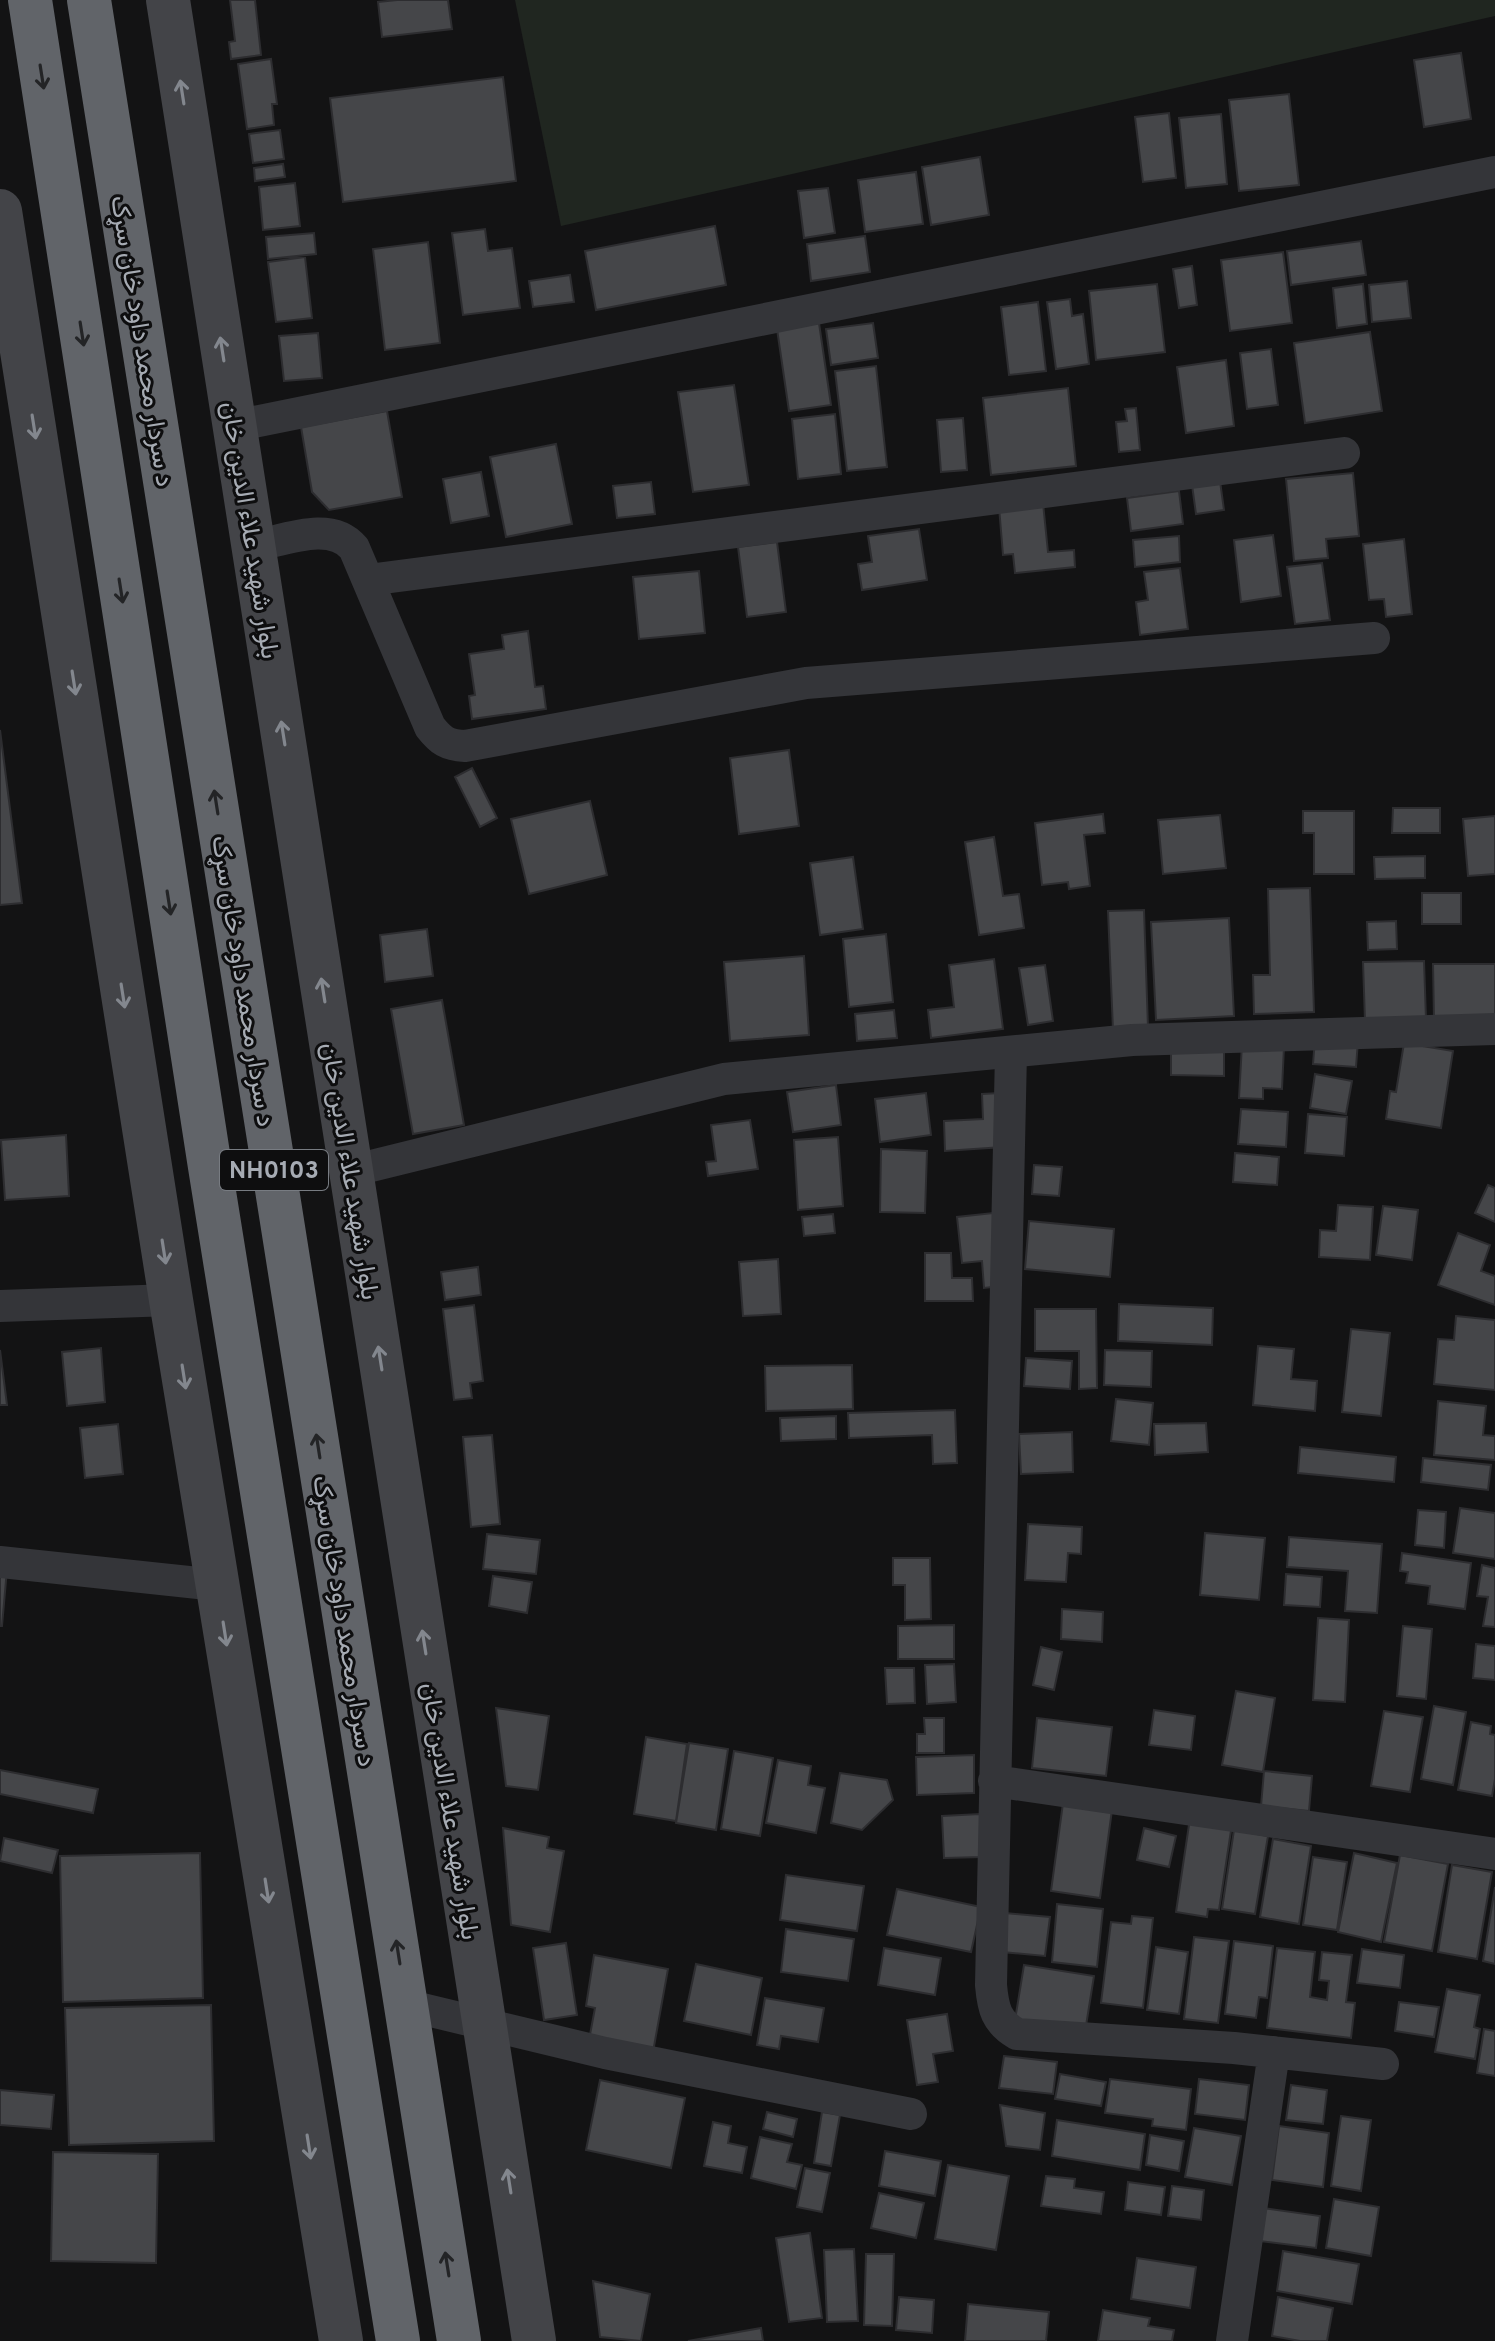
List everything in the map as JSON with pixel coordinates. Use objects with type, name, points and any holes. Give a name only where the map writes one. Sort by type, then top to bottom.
[{"type":"highway","name":"NH0103","points":[[30,0],[213,1183],[398,2341]]},
{"type":"highway","name":"د سردار محمد داود خان سړک","points":[[89,0],[459,2341]]},
{"type":"highway","points":[[101,457],[160,446]]},
{"type":"street","name":"بلوار شهید علاء الدین خان","points":[[168,0],[534,2341]]},
{"type":"street","points":[[234,426],[1495,172]]},
{"type":"street","points":[[0,211],[171,1300],[341,2341]]},
{"type":"street","points":[[368,580],[1344,453]]},
{"type":"street","points":[[254,546],[329,532],[346,538],[354,548],[430,727],[440,740],[449,745],[465,746],[806,683],[1374,638]]},
{"type":"street","points":[[351,1171],[724,1079],[1132,1040],[1495,1029]]},
{"type":"street","points":[[1011,1052],[991,1985],[997,2018],[1017,2034],[1274,2052],[1383,2064]]},
{"type":"street","points":[[0,1306],[171,1300]]},
{"type":"street","points":[[0,1562],[217,1585]]},
{"type":"street","points":[[994,1781],[1495,1854]]},
{"type":"street","points":[[406,2005],[605,2053],[911,2114]]},
{"type":"street","points":[[1232,2341],[1274,2052]]},
{"type":"shaded area","points":[[515,0],[1495,0],[1495,16],[561,226]]},
{"type":"building","points":[[230,0],[255,0],[261,55],[231,59],[229,42],[235,41]]},
{"type":"building","points":[[448,0],[452,29],[382,37],[378,2]]},
{"type":"building","points":[[1461,53],[1471,119],[1424,127],[1414,60]]},
{"type":"building","points":[[271,59],[277,104],[272,104],[274,125],[247,129],[238,64]]},
{"type":"building","points":[[503,77],[516,181],[343,202],[330,98]]},
{"type":"building","points":[[1289,94],[1299,185],[1239,191],[1229,100]]},
{"type":"building","points":[[1169,113],[1176,178],[1143,182],[1135,117]]},
{"type":"building","points":[[1221,114],[1227,184],[1186,188],[1179,118]]},
{"type":"building","points":[[280,130],[284,159],[253,163],[249,134]]},
{"type":"building","points":[[980,157],[989,215],[931,225],[922,167]]},
{"type":"building","points":[[283,164],[285,177],[255,181],[254,168]]},
{"type":"building","points":[[916,172],[923,224],[865,232],[858,180]]},
{"type":"building","points":[[295,183],[300,226],[263,230],[259,187]]},
{"type":"building","points":[[828,188],[835,233],[804,238],[798,191]]},
{"type":"building","points":[[715,226],[726,285],[596,310],[585,251]]},
{"type":"building","points":[[485,229],[488,251],[512,248],[520,308],[463,315],[452,233]]},
{"type":"building","points":[[314,233],[316,254],[268,259],[266,237]]},
{"type":"building","points":[[865,236],[870,272],[811,281],[807,244]]},
{"type":"building","points":[[1361,241],[1366,275],[1291,285],[1287,251]]},
{"type":"building","points":[[428,242],[440,343],[385,350],[373,249]]},
{"type":"building","points":[[1283,252],[1292,323],[1230,331],[1221,260]]},
{"type":"building","points":[[305,257],[312,318],[276,322],[268,262]]},
{"type":"building","points":[[1192,266],[1197,305],[1179,308],[1173,269]]},
{"type":"building","points":[[570,275],[574,302],[533,307],[529,281]]},
{"type":"building","points":[[1407,281],[1411,318],[1372,322],[1369,285]]},
{"type":"building","points":[[1157,284],[1165,352],[1096,360],[1089,291]]},
{"type":"building","points":[[1363,284],[1367,324],[1337,328],[1333,288]]},
{"type":"building","points":[[1070,299],[1072,316],[1083,314],[1089,364],[1056,369],[1047,302]]},
{"type":"building","points":[[1038,302],[1046,371],[1009,375],[1001,307]]},
{"type":"building","points":[[819,323],[831,405],[789,411],[777,329]]},
{"type":"building","points":[[873,323],[878,358],[831,365],[826,329]]},
{"type":"building","points":[[1370,332],[1382,411],[1305,423],[1294,343]]},
{"type":"building","points":[[318,333],[322,378],[284,381],[279,336]]},
{"type":"building","points":[[1271,349],[1278,405],[1247,409],[1240,353]]},
{"type":"building","points":[[1226,360],[1234,426],[1186,433],[1177,367]]},
{"type":"building","points":[[876,366],[887,467],[847,471],[835,371]]},
{"type":"building","points":[[734,385],[749,485],[693,492],[678,392]]},
{"type":"building","points":[[1068,388],[1076,466],[991,475],[983,398]]},
{"type":"building","points":[[1136,408],[1140,450],[1119,452],[1116,422],[1127,421],[1125,409]]},
{"type":"building","points":[[387,411],[402,497],[329,510],[312,492],[301,427]]},
{"type":"building","points":[[835,414],[841,474],[798,479],[792,419]]},
{"type":"building","points":[[963,418],[967,470],[941,472],[937,420]]},
{"type":"building","points":[[556,444],[572,524],[506,537],[490,457]]},
{"type":"building","points":[[481,472],[489,516],[451,523],[443,479]]},
{"type":"building","points":[[1353,473],[1359,536],[1326,539],[1328,558],[1294,561],[1286,479]]},
{"type":"building","points":[[1220,481],[1224,510],[1196,514],[1192,485]]},
{"type":"building","points":[[651,482],[655,514],[617,518],[613,486]]},
{"type":"building","points":[[1179,491],[1183,524],[1131,531],[1127,498]]},
{"type":"building","points":[[1043,503],[1048,552],[1074,550],[1075,567],[1015,573],[1013,554],[1003,555],[999,507]]},
{"type":"building","points":[[919,529],[927,580],[862,590],[858,564],[872,562],[868,536]]},
{"type":"building","points":[[1273,535],[1281,596],[1241,602],[1234,540]]},
{"type":"building","points":[[1179,536],[1180,562],[1135,567],[1133,540]]},
{"type":"building","points":[[1404,539],[1412,614],[1386,617],[1384,599],[1369,600],[1363,544]]},
{"type":"building","points":[[777,542],[786,612],[747,617],[738,547]]},
{"type":"building","points":[[1322,563],[1330,620],[1295,624],[1287,567]]},
{"type":"building","points":[[1180,568],[1188,629],[1140,635],[1136,602],[1148,600],[1144,572]]},
{"type":"building","points":[[699,571],[705,633],[639,639],[633,577]]},
{"type":"building","points":[[528,631],[535,687],[543,686],[546,709],[472,719],[469,696],[475,695],[469,654],[504,649],[502,635]]},
{"type":"building","points":[[0,730],[22,903],[0,905]]},
{"type":"building","points":[[789,750],[799,826],[739,834],[730,758]]},
{"type":"building","points":[[472,768],[497,818],[480,827],[455,777]]},
{"type":"building","points":[[590,801],[607,875],[529,894],[511,819]]},
{"type":"building","points":[[1393,808],[1440,808],[1440,833],[1392,833]]},
{"type":"building","points":[[1303,811],[1354,811],[1354,874],[1314,874],[1314,833],[1303,833]]},
{"type":"building","points":[[1103,814],[1105,833],[1084,835],[1090,886],[1069,889],[1068,882],[1042,885],[1035,823]]},
{"type":"building","points":[[1220,815],[1226,868],[1163,874],[1158,820]]},
{"type":"building","points":[[1495,816],[1495,874],[1468,876],[1463,819]]},
{"type":"building","points":[[994,837],[1003,896],[1019,894],[1024,928],[979,935],[965,842]]},
{"type":"building","points":[[1425,856],[1425,878],[1375,879],[1374,857]]},
{"type":"building","points":[[853,857],[863,929],[820,935],[810,863]]},
{"type":"building","points":[[1310,888],[1314,1012],[1254,1014],[1253,975],[1270,975],[1268,889]]},
{"type":"building","points":[[1422,893],[1461,893],[1461,924],[1422,924]]},
{"type":"building","points":[[1144,910],[1148,1028],[1113,1030],[1108,911]]},
{"type":"building","points":[[1229,918],[1234,1016],[1156,1020],[1151,922]]},
{"type":"building","points":[[1396,921],[1397,949],[1368,950],[1367,922]]},
{"type":"building","points":[[427,929],[433,976],[385,982],[380,935]]},
{"type":"building","points":[[886,934],[893,1002],[849,1007],[843,939]]},
{"type":"building","points":[[804,956],[809,1035],[730,1041],[724,962]]},
{"type":"building","points":[[994,959],[1003,1029],[931,1038],[928,1010],[954,1007],[949,965]]},
{"type":"building","points":[[1424,961],[1426,1019],[1365,1021],[1363,962]]},
{"type":"building","points":[[1433,964],[1495,964],[1495,1020],[1434,1020]]},
{"type":"building","points":[[1045,965],[1053,1021],[1028,1025],[1019,968]]},
{"type":"building","points":[[442,1000],[464,1125],[413,1134],[391,1009]]},
{"type":"building","points":[[894,1010],[897,1038],[857,1041],[855,1014]]},
{"type":"building","points":[[1315,1038],[1358,1041],[1356,1067],[1313,1064]]},
{"type":"building","points":[[1404,1043],[1453,1051],[1441,1128],[1386,1119],[1390,1091],[1396,1092]]},
{"type":"building","points":[[1242,1044],[1284,1047],[1282,1089],[1263,1088],[1263,1099],[1239,1098]]},
{"type":"building","points":[[1171,1048],[1224,1049],[1224,1076],[1171,1075]]},
{"type":"building","points":[[1315,1074],[1352,1081],[1346,1114],[1310,1108]]},
{"type":"building","points":[[836,1085],[841,1125],[793,1132],[787,1092]]},
{"type":"building","points":[[926,1093],[931,1135],[880,1142],[875,1099]]},
{"type":"building","points":[[1000,1093],[1003,1147],[945,1151],[944,1121],[983,1119],[982,1094]]},
{"type":"building","points":[[1241,1109],[1288,1112],[1286,1147],[1238,1144]]},
{"type":"building","points":[[1308,1114],[1347,1117],[1344,1156],[1305,1153]]},
{"type":"building","points":[[750,1120],[758,1169],[708,1176],[706,1162],[716,1161],[711,1125]]},
{"type":"building","points":[[66,1135],[69,1196],[5,1200],[1,1140]]},
{"type":"building","points":[[838,1137],[843,1206],[798,1210],[794,1140]]},
{"type":"building","points":[[881,1149],[927,1151],[925,1213],[880,1212]]},
{"type":"building","points":[[1235,1153],[1279,1157],[1277,1185],[1233,1182]]},
{"type":"building","points":[[1034,1165],[1062,1167],[1059,1196],[1032,1194]]},
{"type":"building","points":[[1488,1185],[1495,1188],[1495,1222],[1475,1213]]},
{"type":"building","points":[[1338,1205],[1373,1207],[1370,1260],[1319,1257],[1320,1230],[1336,1231]]},
{"type":"building","points":[[1383,1206],[1418,1210],[1412,1260],[1376,1255]]},
{"type":"building","points":[[993,1213],[1001,1286],[984,1288],[982,1261],[962,1263],[957,1217]]},
{"type":"building","points":[[833,1214],[835,1233],[804,1236],[802,1217]]},
{"type":"building","points":[[1029,1221],[1114,1229],[1110,1277],[1025,1269]]},
{"type":"building","points":[[1458,1233],[1490,1245],[1481,1271],[1495,1276],[1495,1305],[1438,1285]]},
{"type":"building","points":[[925,1253],[951,1253],[952,1278],[972,1278],[973,1301],[925,1301]]},
{"type":"building","points":[[778,1259],[781,1314],[743,1316],[739,1262]]},
{"type":"building","points":[[478,1267],[481,1295],[445,1300],[441,1272]]},
{"type":"building","points":[[1119,1304],[1213,1308],[1212,1345],[1118,1341]]},
{"type":"building","points":[[474,1305],[483,1381],[470,1383],[472,1398],[454,1400],[443,1309]]},
{"type":"building","points":[[1035,1309],[1096,1309],[1097,1388],[1079,1389],[1079,1351],[1035,1351]]},
{"type":"building","points":[[1456,1316],[1495,1320],[1495,1390],[1434,1384],[1438,1339],[1454,1340]]},
{"type":"building","points":[[1351,1329],[1390,1333],[1381,1416],[1342,1412]]},
{"type":"building","points":[[1258,1346],[1294,1349],[1291,1379],[1317,1381],[1315,1411],[1253,1405]]},
{"type":"building","points":[[101,1348],[105,1402],[67,1406],[62,1352]]},
{"type":"building","points":[[0,1350],[7,1405],[0,1405]]},
{"type":"building","points":[[1105,1350],[1152,1351],[1151,1387],[1104,1385]]},
{"type":"building","points":[[1026,1358],[1072,1361],[1070,1389],[1024,1386]]},
{"type":"building","points":[[852,1365],[853,1409],[766,1411],[765,1366]]},
{"type":"building","points":[[1116,1399],[1153,1403],[1149,1445],[1111,1441]]},
{"type":"building","points":[[1438,1401],[1486,1406],[1483,1435],[1495,1436],[1495,1460],[1434,1455]]},
{"type":"building","points":[[955,1410],[957,1463],[933,1464],[932,1435],[849,1438],[848,1413]]},
{"type":"building","points":[[836,1416],[836,1439],[781,1441],[780,1418]]},
{"type":"building","points":[[1206,1423],[1208,1452],[1155,1455],[1154,1424]]},
{"type":"building","points":[[118,1424],[123,1474],[85,1478],[80,1428]]},
{"type":"building","points":[[1072,1432],[1073,1472],[1021,1474],[1019,1434]]},
{"type":"building","points":[[492,1435],[500,1524],[471,1527],[463,1437]]},
{"type":"building","points":[[1300,1447],[1396,1457],[1394,1482],[1298,1473]]},
{"type":"building","points":[[1423,1458],[1491,1465],[1488,1490],[1421,1482]]},
{"type":"building","points":[[1460,1508],[1495,1513],[1495,1559],[1453,1553]]},
{"type":"building","points":[[1418,1510],[1446,1512],[1444,1548],[1415,1545]]},
{"type":"building","points":[[1028,1524],[1082,1527],[1081,1554],[1068,1553],[1066,1582],[1025,1580]]},
{"type":"building","points":[[1205,1533],[1265,1538],[1259,1600],[1200,1595]]},
{"type":"building","points":[[487,1534],[540,1540],[536,1574],[483,1569]]},
{"type":"building","points":[[1289,1537],[1382,1544],[1377,1613],[1345,1611],[1348,1571],[1287,1567]]},
{"type":"building","points":[[1402,1553],[1471,1563],[1465,1609],[1428,1604],[1430,1586],[1406,1583],[1408,1572],[1400,1571]]},
{"type":"building","points":[[893,1558],[930,1558],[931,1619],[905,1620],[905,1585],[893,1585]]},
{"type":"building","points":[[1482,1565],[1495,1568],[1495,1627],[1483,1626],[1488,1597],[1477,1596]]},
{"type":"building","points":[[0,1568],[7,1569],[2,1626],[0,1626]]},
{"type":"building","points":[[1286,1574],[1322,1577],[1320,1607],[1284,1605]]},
{"type":"building","points":[[493,1576],[532,1582],[527,1613],[489,1606]]},
{"type":"building","points":[[1062,1609],[1103,1612],[1102,1642],[1061,1639]]},
{"type":"building","points":[[1318,1618],[1349,1620],[1345,1702],[1313,1700]]},
{"type":"building","points":[[954,1625],[954,1659],[898,1659],[898,1626]]},
{"type":"building","points":[[1403,1626],[1432,1629],[1426,1699],[1397,1696]]},
{"type":"building","points":[[1476,1644],[1495,1646],[1495,1680],[1473,1678]]},
{"type":"building","points":[[1041,1647],[1062,1652],[1054,1690],[1033,1685]]},
{"type":"building","points":[[954,1664],[956,1702],[927,1704],[925,1665]]},
{"type":"building","points":[[885,1668],[914,1668],[915,1703],[887,1704]]},
{"type":"building","points":[[1236,1691],[1275,1698],[1263,1772],[1222,1765]]},
{"type":"building","points":[[1434,1706],[1466,1712],[1453,1785],[1421,1779]]},
{"type":"building","points":[[496,1708],[549,1716],[538,1790],[506,1786]]},
{"type":"building","points":[[1154,1710],[1195,1716],[1191,1750],[1149,1745]]},
{"type":"building","points":[[1384,1711],[1423,1717],[1410,1792],[1371,1786]]},
{"type":"building","points":[[924,1718],[944,1718],[944,1753],[917,1753],[917,1734],[925,1734]]},
{"type":"building","points":[[1037,1718],[1112,1727],[1106,1776],[1032,1768]]},
{"type":"building","points":[[1471,1722],[1491,1726],[1490,1734],[1495,1735],[1492,1796],[1458,1790]]},
{"type":"building","points":[[646,1737],[687,1744],[676,1821],[634,1814]]},
{"type":"building","points":[[689,1743],[728,1749],[716,1830],[676,1823]]},
{"type":"building","points":[[734,1751],[773,1758],[760,1836],[721,1829]]},
{"type":"building","points":[[974,1755],[974,1793],[917,1795],[916,1757]]},
{"type":"building","points":[[778,1760],[811,1766],[808,1785],[825,1788],[816,1833],[766,1823]]},
{"type":"building","points":[[0,1770],[98,1789],[93,1813],[0,1794]]},
{"type":"building","points":[[1264,1771],[1312,1776],[1309,1811],[1261,1806]]},
{"type":"building","points":[[840,1773],[887,1780],[893,1800],[862,1830],[831,1823]]},
{"type":"building","points":[[1063,1803],[1112,1810],[1100,1898],[1051,1891]]},
{"type":"building","points":[[980,1814],[982,1857],[944,1858],[942,1816]]},
{"type":"building","points":[[1190,1818],[1232,1824],[1219,1910],[1208,1909],[1207,1917],[1176,1912]]},
{"type":"building","points":[[503,1828],[549,1837],[547,1848],[564,1851],[550,1932],[511,1925]]},
{"type":"building","points":[[1144,1828],[1176,1836],[1169,1867],[1137,1860]]},
{"type":"building","points":[[1234,1830],[1268,1836],[1255,1914],[1222,1909]]},
{"type":"building","points":[[4,1838],[58,1850],[52,1873],[0,1861]]},
{"type":"building","points":[[1273,1839],[1311,1846],[1299,1924],[1260,1917]]},
{"type":"building","points":[[200,1853],[203,1998],[63,2002],[60,1856]]},
{"type":"building","points":[[1354,1853],[1397,1863],[1381,1942],[1338,1932]]},
{"type":"building","points":[[1400,1855],[1448,1864],[1432,1951],[1384,1942]]},
{"type":"building","points":[[1313,1857],[1347,1862],[1337,1930],[1303,1925]]},
{"type":"building","points":[[1452,1865],[1492,1872],[1477,1959],[1438,1952]]},
{"type":"building","points":[[786,1875],[864,1886],[857,1931],[780,1920]]},
{"type":"building","points":[[1495,1887],[1495,1964],[1483,1961]]},
{"type":"building","points":[[897,1889],[981,1907],[971,1952],[887,1935]]},
{"type":"building","points":[[1057,1904],[1103,1909],[1097,1967],[1052,1962]]},
{"type":"building","points":[[1005,1913],[1050,1917],[1045,1956],[1002,1952]]},
{"type":"building","points":[[1132,1916],[1153,1918],[1143,2008],[1101,2003],[1111,1922],[1131,1924]]},
{"type":"building","points":[[786,1929],[854,1939],[848,1981],[781,1972]]},
{"type":"building","points":[[1194,1937],[1229,1941],[1218,2023],[1184,2019]]},
{"type":"building","points":[[1234,1941],[1273,1946],[1267,1998],[1259,1997],[1256,2018],[1225,2014]]},
{"type":"building","points":[[566,1943],[577,2015],[544,2020],[533,1948]]},
{"type":"building","points":[[1156,1947],[1188,1952],[1179,2014],[1147,2010]]},
{"type":"building","points":[[884,1948],[941,1958],[935,1995],[878,1985]]},
{"type":"building","points":[[1277,1948],[1315,1952],[1310,1997],[1327,2000],[1329,1981],[1319,1980],[1322,1952],[1352,1955],[1346,2002],[1355,2003],[1351,2038],[1267,2028]]},
{"type":"building","points":[[1362,1949],[1404,1955],[1400,1988],[1357,1983]]},
{"type":"building","points":[[594,1955],[668,1969],[653,2052],[589,2040],[595,2008],[586,2006]]},
{"type":"building","points":[[696,1964],[762,1978],[751,2035],[684,2021]]},
{"type":"building","points":[[1024,1965],[1094,1976],[1085,2032],[1015,2020]]},
{"type":"building","points":[[1447,1989],[1480,1995],[1474,2027],[1480,2029],[1475,2059],[1435,2052]]},
{"type":"building","points":[[765,1998],[824,2008],[818,2042],[781,2036],[779,2049],[757,2045]]},
{"type":"building","points":[[1399,2002],[1439,2007],[1434,2037],[1395,2031]]},
{"type":"building","points":[[211,2005],[214,2141],[69,2145],[65,2008]]},
{"type":"building","points":[[947,2014],[953,2051],[933,2054],[938,2082],[917,2085],[907,2020]]},
{"type":"building","points":[[1484,2029],[1495,2031],[1495,2076],[1477,2073]]},
{"type":"building","points":[[1004,2056],[1057,2062],[1053,2094],[999,2088]]},
{"type":"building","points":[[1060,2074],[1106,2082],[1101,2106],[1055,2099]]},
{"type":"building","points":[[1110,2079],[1191,2089],[1186,2130],[1152,2126],[1153,2119],[1105,2113]]},
{"type":"building","points":[[1199,2079],[1249,2085],[1245,2120],[1195,2114]]},
{"type":"building","points":[[600,2080],[685,2098],[671,2168],[586,2150]]},
{"type":"building","points":[[1291,2085],[1327,2090],[1323,2124],[1286,2120]]},
{"type":"building","points":[[0,2090],[54,2095],[51,2129],[0,2125]]},
{"type":"building","points":[[1000,2105],[1045,2113],[1040,2150],[1006,2146]]},
{"type":"building","points":[[767,2112],[797,2119],[793,2137],[763,2129]]},
{"type":"building","points":[[822,2112],[840,2115],[831,2166],[814,2163]]},
{"type":"building","points":[[1341,2116],[1371,2120],[1361,2191],[1331,2186]]},
{"type":"building","points":[[1057,2120],[1145,2134],[1140,2170],[1052,2156]]},
{"type":"building","points":[[713,2122],[731,2126],[728,2143],[747,2147],[742,2173],[704,2166]]},
{"type":"building","points":[[1279,2126],[1329,2133],[1323,2187],[1272,2180]]},
{"type":"building","points":[[1194,2128],[1241,2136],[1232,2185],[1185,2177]]},
{"type":"building","points":[[1150,2135],[1184,2141],[1179,2171],[1146,2165]]},
{"type":"building","points":[[760,2137],[792,2144],[787,2162],[802,2165],[796,2189],[751,2178]]},
{"type":"building","points":[[885,2151],[941,2161],[935,2196],[879,2186]]},
{"type":"building","points":[[53,2152],[158,2154],[156,2263],[51,2261]]},
{"type":"building","points":[[948,2165],[1009,2176],[996,2250],[935,2239]]},
{"type":"building","points":[[805,2168],[830,2173],[822,2212],[797,2207]]},
{"type":"building","points":[[1046,2176],[1075,2179],[1074,2188],[1104,2192],[1101,2214],[1041,2206]]},
{"type":"building","points":[[1128,2182],[1165,2187],[1161,2215],[1125,2210]]},
{"type":"building","points":[[1172,2186],[1204,2190],[1201,2220],[1168,2216]]},
{"type":"building","points":[[879,2193],[924,2203],[916,2238],[871,2228]]},
{"type":"building","points":[[1334,2199],[1379,2207],[1371,2256],[1326,2248]]},
{"type":"building","points":[[1263,2208],[1320,2216],[1316,2248],[1259,2241]]},
{"type":"building","points":[[810,2233],[822,2318],[789,2322],[776,2238]]},
{"type":"building","points":[[854,2249],[858,2321],[827,2322],[824,2250]]},
{"type":"building","points":[[1283,2251],[1359,2264],[1352,2304],[1277,2291]]},
{"type":"building","points":[[866,2254],[894,2254],[892,2326],[864,2325]]},
{"type":"building","points":[[1137,2258],[1196,2267],[1190,2308],[1131,2299]]},
{"type":"building","points":[[593,2281],[650,2294],[641,2341],[600,2337]]},
{"type":"building","points":[[899,2297],[934,2300],[932,2333],[896,2330]]},
{"type":"building","points":[[1278,2297],[1333,2308],[1327,2341],[1300,2341],[1272,2336]]},
{"type":"building","points":[[968,2304],[1049,2312],[1046,2341],[965,2341]]},
{"type":"building","points":[[1103,2310],[1150,2318],[1148,2326],[1174,2330],[1172,2341],[1098,2341]]},
{"type":"building","points":[[761,2328],[763,2341],[688,2341]]}]
